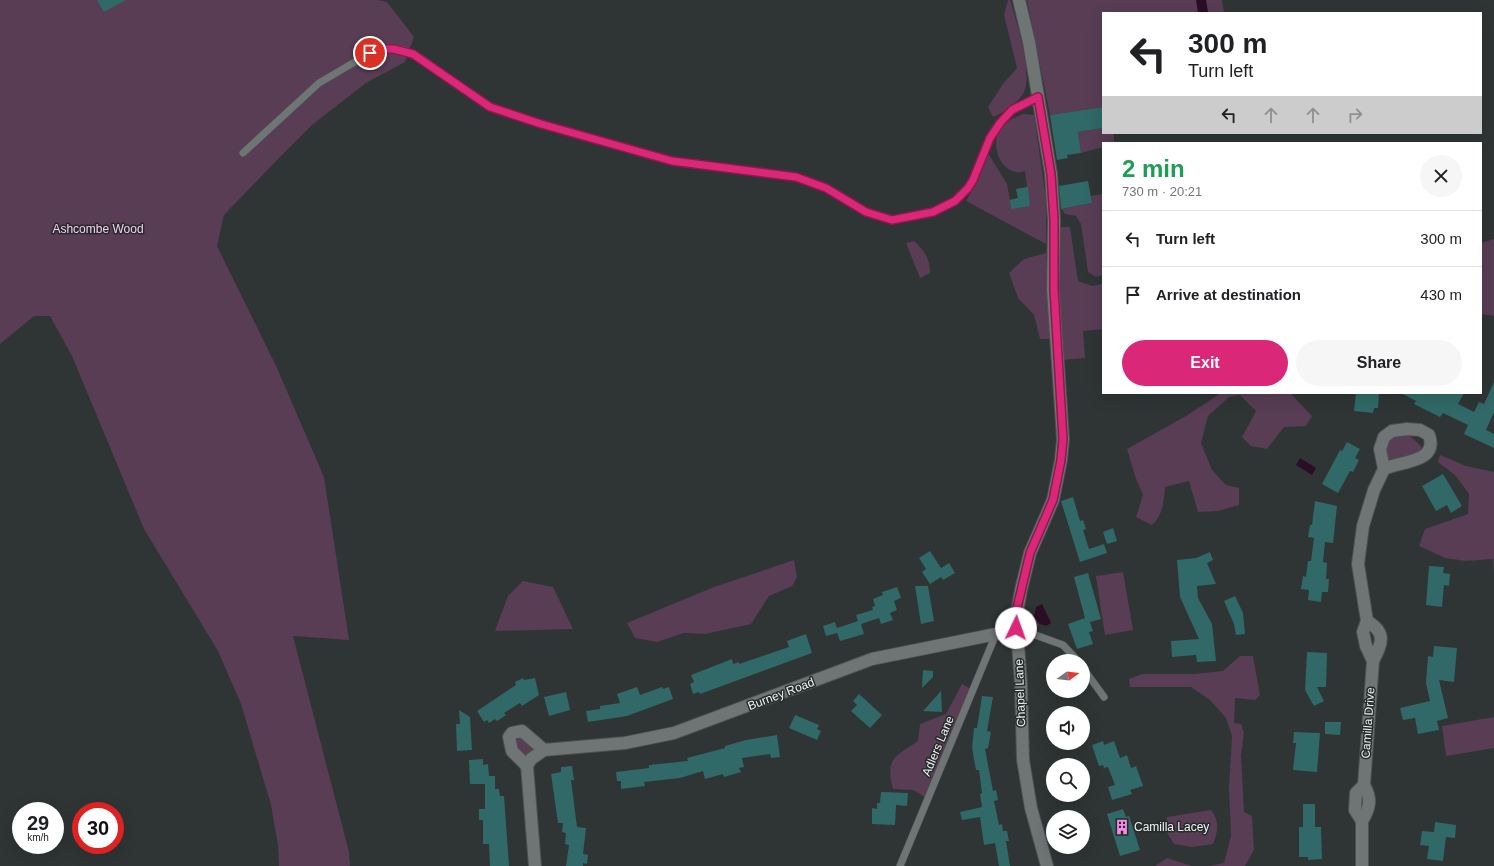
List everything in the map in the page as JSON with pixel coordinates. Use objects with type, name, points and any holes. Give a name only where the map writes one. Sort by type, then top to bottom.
[{"type":"street","name":"Chapel Lane","points":[[1018,0],[1029,42],[1051,174],[1054,220],[1054,290],[1063,439],[1061,460],[1053,500],[1030,553],[1017,608],[1016,628],[1021,684],[1021,738],[1026,784],[1047,866]]},
{"type":"street","name":"Camilla Drive","points":[[1373,661],[1366,646],[1363,632],[1367,620],[1360,579],[1360,549],[1363,526],[1374,490],[1384,469]]},
{"type":"street","name":"Camilla Drive","points":[[1362,866],[1362,821],[1355,810],[1356,793],[1364,785],[1373,661],[1381,645],[1380,633],[1374,625],[1367,620]]},
{"type":"street","name":"Burney Road","points":[[544,750],[625,743],[674,733],[806,684],[846,667],[883,655],[996,634],[1016,628]]},
{"type":"street","points":[[527,766],[512,750],[509,737],[512,733],[522,730],[544,750],[531,759],[527,766],[535,866]]},
{"type":"lane","points":[[242,153],[319,83],[370,53],[384,49],[394,49],[413,54],[490,107],[541,124],[672,161],[796,177],[826,188],[866,212],[892,220],[933,212],[955,201],[968,188],[973,180],[990,138],[1000,123],[1012,110],[1038,97]]},
{"type":"lane","points":[[1016,628],[1064,645],[1072,654]]},
{"type":"lane","name":"Adlers Lane","points":[[900,866],[996,634]]},
{"type":"lane","points":[[1090,678],[1104,697]]},
{"type":"green space","name":"Ashcombe Wood","points":[[0,0],[378,0],[387,2],[414,37],[405,62],[366,83],[312,125],[224,215],[217,246],[277,368],[324,477],[349,640],[293,636],[349,852],[350,866],[279,866],[278,845],[271,805],[241,704],[218,651],[144,529],[72,356],[50,316],[34,316],[0,344]]},
{"type":"green space","points":[[1008,0],[1010,0],[1023,47],[1026,84],[1022,96],[1015,103],[993,117],[988,107],[1003,84],[1017,68],[1004,15]]},
{"type":"green space","points":[[1027,0],[1222,0],[1224,12],[1102,12],[1102,107],[1050,115]]},
{"type":"green space","points":[[1023,114],[1034,115],[1046,199],[1046,244],[966,201],[979,178],[988,153],[1007,184],[1010,200],[1018,198],[1016,189],[1027,187],[1025,171],[1016,172],[1010,170],[1001,161],[996,148],[997,135],[1002,126],[1010,120]]},
{"type":"green space","points":[[1102,128],[1102,134],[1114,134],[1114,142],[1102,142],[1102,147],[1081,153],[1078,132]]},
{"type":"green space","points":[[1102,194],[1102,275],[1096,277],[1088,272],[1081,224],[1076,216],[1065,214],[1062,209],[1092,203],[1091,196]]},
{"type":"green space","points":[[1059,227],[1070,227],[1078,281],[1092,286],[1102,284],[1102,329],[1083,331],[1085,358],[1062,360],[1058,291]]},
{"type":"green space","points":[[1494,239],[1494,316],[1482,314],[1482,243]]},
{"type":"green space","points":[[914,241],[926,255],[930,268],[930,273],[920,278],[906,243]]},
{"type":"green space","points":[[1046,253],[1050,339],[1040,339],[1034,315],[1018,298],[1009,273],[1024,259]]},
{"type":"green space","points":[[1219,394],[1291,394],[1312,416],[1306,426],[1284,427],[1267,449],[1251,446],[1242,437],[1256,411],[1240,395],[1229,397],[1208,416],[1201,443],[1212,470],[1226,485],[1239,488],[1239,505],[1218,511],[1198,512],[1189,481],[1165,487],[1161,512],[1159,517],[1152,525],[1136,517],[1143,495],[1135,476],[1127,449],[1186,416]]},
{"type":"green space","points":[[1394,435],[1409,435],[1422,447],[1420,453],[1394,462],[1387,460],[1386,442]]},
{"type":"green space","points":[[1440,455],[1466,466],[1494,472],[1494,576],[1493,559],[1466,561],[1445,558],[1419,546],[1425,529],[1468,514],[1469,494],[1456,476],[1438,462]]},
{"type":"green space","points":[[794,560],[797,577],[792,586],[769,596],[751,624],[705,634],[684,633],[657,642],[635,638],[627,623],[714,587]]},
{"type":"green space","points":[[1123,572],[1133,630],[1105,635],[1096,576]]},
{"type":"green space","points":[[523,581],[553,587],[573,629],[495,631],[508,596]]},
{"type":"green space","points":[[1240,656],[1253,656],[1260,695],[1255,700],[1235,698],[1234,723],[1241,724],[1244,732],[1241,756],[1244,812],[1252,816],[1254,850],[1245,866],[1210,866],[1224,863],[1231,836],[1229,787],[1232,736],[1226,718],[1210,700],[1191,687],[1130,687],[1129,679],[1142,674],[1193,674],[1223,671]]},
{"type":"green space","points":[[962,684],[971,689],[925,797],[913,790],[893,789],[890,771],[891,765],[897,755],[918,741],[920,724],[946,714]]},
{"type":"green space","points":[[1494,717],[1494,748],[1446,756],[1442,726]]},
{"type":"green space","points":[[518,736],[524,737],[530,742],[533,750],[530,753],[523,755],[514,746],[514,741]]},
{"type":"green space","points":[[1211,810],[1217,823],[1216,835],[1213,844],[1192,847],[1174,844],[1165,829],[1167,817]]},
{"type":"green space","points":[[1167,858],[1192,866],[1155,866]]},
{"type":"shaded area","points":[[1196,0],[1206,0],[1208,12],[1198,12]]},
{"type":"shaded area","points":[[1300,458],[1316,468],[1312,475],[1296,465]]},
{"type":"shaded area","points":[[1042,604],[1051,623],[1046,626],[1040,624],[1034,617],[1036,607]]},
{"type":"building","points":[[97,0],[126,0],[104,12]]},
{"type":"building","points":[[1102,107],[1102,128],[1078,132],[1081,153],[1067,155],[1068,158],[1057,160],[1050,115]]},
{"type":"building","points":[[1088,181],[1092,203],[1061,209],[1059,186]]},
{"type":"building","points":[[1028,187],[1030,206],[1011,209],[1010,200],[1018,198],[1016,189]]},
{"type":"building","points":[[1494,382],[1494,412],[1486,430],[1494,434],[1494,448],[1464,434],[1468,425],[1443,413],[1440,417],[1414,404],[1416,401],[1403,394],[1463,394],[1458,404],[1474,412],[1479,402],[1484,404]]},
{"type":"building","points":[[1356,394],[1379,394],[1378,408],[1374,408],[1373,413],[1354,411]]},
{"type":"building","points":[[1347,442],[1360,449],[1355,458],[1359,460],[1353,472],[1350,471],[1338,493],[1322,484],[1340,450],[1342,451]]},
{"type":"building","points":[[1443,474],[1462,506],[1451,513],[1447,505],[1436,511],[1422,486]]},
{"type":"building","points":[[1073,497],[1080,521],[1083,520],[1086,529],[1083,530],[1089,549],[1104,544],[1107,553],[1080,562],[1061,501]]},
{"type":"building","points":[[1315,501],[1337,506],[1333,543],[1325,542],[1323,562],[1327,563],[1326,579],[1329,579],[1328,592],[1322,592],[1321,602],[1308,600],[1309,590],[1301,589],[1303,576],[1306,577],[1308,561],[1311,561],[1314,538],[1308,537],[1310,525],[1312,525]]},
{"type":"building","points":[[1113,528],[1117,541],[1107,544],[1103,532]]},
{"type":"building","points":[[930,551],[941,568],[949,563],[955,573],[943,580],[941,577],[930,584],[922,572],[926,569],[919,558]]},
{"type":"building","points":[[1210,552],[1213,560],[1207,563],[1216,584],[1197,586],[1198,598],[1212,624],[1216,661],[1197,662],[1196,655],[1172,657],[1171,641],[1199,639],[1180,597],[1177,560],[1196,558]]},
{"type":"building","points":[[1429,566],[1444,567],[1443,573],[1450,574],[1449,586],[1444,585],[1442,607],[1426,605]]},
{"type":"building","points":[[1088,573],[1101,619],[1090,622],[1093,631],[1089,632],[1093,644],[1077,649],[1068,624],[1085,618],[1074,577]]},
{"type":"building","points":[[915,586],[928,586],[934,621],[921,624]]},
{"type":"building","points":[[897,587],[901,598],[894,601],[897,610],[890,613],[893,620],[881,624],[879,618],[861,624],[864,634],[840,641],[837,633],[826,636],[823,626],[835,622],[837,628],[858,621],[856,615],[873,610],[872,607],[875,606],[873,599],[883,595],[882,592]]},
{"type":"building","points":[[1235,596],[1243,613],[1245,634],[1236,635],[1234,624],[1224,601]]},
{"type":"building","points":[[806,634],[812,653],[700,694],[699,692],[693,694],[690,684],[694,682],[691,675],[732,659],[733,664],[739,662],[739,664],[789,647],[787,641]]},
{"type":"building","points":[[1434,646],[1457,648],[1454,682],[1439,680],[1448,718],[1437,721],[1439,730],[1418,734],[1415,718],[1403,720],[1400,708],[1430,701],[1426,683],[1428,656],[1433,657]]},
{"type":"building","points":[[1307,652],[1327,653],[1326,687],[1317,687],[1324,701],[1314,706],[1305,690]]},
{"type":"building","points":[[923,670],[933,671],[933,677],[922,688]]},
{"type":"building","points":[[523,678],[524,680],[535,678],[539,695],[522,706],[520,703],[504,713],[506,715],[497,721],[495,719],[489,723],[487,720],[484,722],[477,711],[516,685],[515,682]]},
{"type":"building","points":[[637,687],[640,695],[662,687],[663,689],[669,687],[673,699],[627,716],[588,722],[586,711],[600,709],[600,706],[620,703],[617,694]]},
{"type":"building","points":[[941,691],[942,712],[923,711]]},
{"type":"building","points":[[566,692],[570,710],[549,716],[544,697]]},
{"type":"building","points":[[859,694],[882,715],[870,728],[851,711],[857,705],[853,701]]},
{"type":"building","points":[[982,696],[993,697],[987,731],[991,732],[988,748],[985,749],[993,791],[996,790],[998,800],[994,801],[999,825],[1002,824],[1003,831],[1007,831],[1009,841],[1006,841],[1010,866],[999,866],[995,843],[984,845],[980,817],[962,820],[960,812],[982,807],[979,770],[976,770],[972,748],[974,728],[977,728]]},
{"type":"building","points":[[459,710],[470,717],[472,750],[457,751],[456,724],[460,724]]},
{"type":"building","points":[[795,715],[819,725],[817,729],[821,731],[817,740],[789,728]]},
{"type":"building","points":[[1325,722],[1341,722],[1340,735],[1325,734]]},
{"type":"building","points":[[1294,732],[1320,733],[1317,772],[1293,770],[1296,743],[1293,743]]},
{"type":"building","points":[[777,735],[780,757],[771,758],[770,754],[742,758],[744,767],[739,768],[741,772],[724,777],[723,774],[705,779],[703,771],[680,778],[644,782],[645,786],[621,789],[621,781],[617,781],[616,772],[649,768],[649,765],[688,761],[687,758],[725,748],[725,746],[746,740]]},
{"type":"building","points":[[1103,741],[1104,745],[1114,741],[1120,758],[1127,755],[1131,768],[1136,766],[1143,786],[1130,790],[1132,794],[1112,800],[1108,787],[1115,785],[1108,767],[1104,768],[1103,765],[1099,766],[1092,745]]},
{"type":"building","points":[[483,759],[483,765],[488,764],[489,776],[495,776],[495,789],[499,789],[500,796],[504,796],[509,866],[490,866],[489,844],[483,844],[483,820],[479,820],[479,809],[485,809],[485,784],[470,784],[469,760]]},
{"type":"building","points":[[572,766],[574,780],[571,780],[577,827],[586,828],[583,854],[588,855],[587,864],[583,863],[583,866],[566,866],[569,845],[565,844],[566,833],[562,832],[563,823],[558,823],[551,774],[561,772],[561,767]]},
{"type":"building","points":[[881,792],[908,793],[907,806],[896,805],[895,825],[872,824],[872,808],[877,809],[877,803],[880,803]]},
{"type":"building","points":[[1303,804],[1315,804],[1315,827],[1321,827],[1322,859],[1308,860],[1308,857],[1299,857],[1299,827],[1303,827]]},
{"type":"building","name":"Camilla Lacey","points":[[1123,809],[1126,817],[1129,816],[1140,850],[1120,856],[1107,814]]},
{"type":"building","points":[[1435,822],[1456,825],[1455,838],[1446,837],[1443,861],[1427,859],[1429,846],[1420,845],[1422,831],[1434,832]]},
{"type":"place","name":"Camilla Lacey","points":[[1122,827]]},
{"type":"route","points":[[370,53],[384,49],[404,50],[422,59],[490,107],[541,124],[672,161],[796,177],[826,188],[866,212],[886,220],[901,220],[933,212],[948,206],[955,201],[968,188],[973,180],[990,138],[1000,123],[1012,110],[1038,97],[1051,174],[1054,220],[1054,290],[1063,439],[1059,474],[1053,500],[1030,553],[1017,608],[1016,628]]}]
